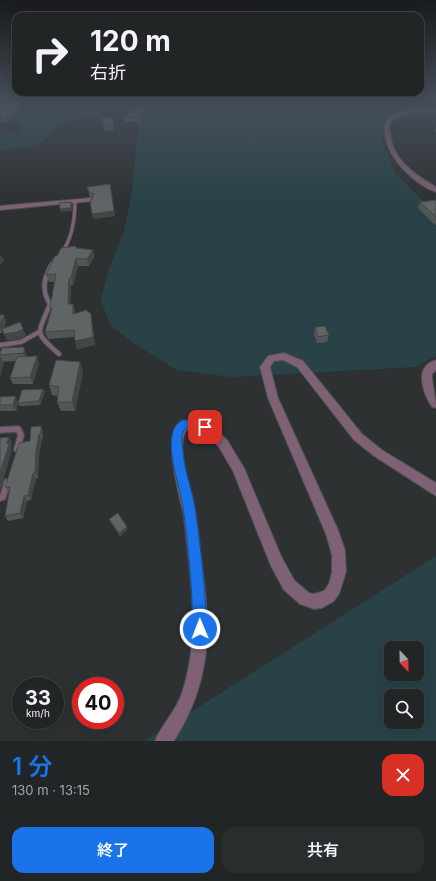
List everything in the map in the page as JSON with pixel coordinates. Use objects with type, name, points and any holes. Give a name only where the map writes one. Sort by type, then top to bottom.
[{"type":"street","points":[[387,135],[388,142],[397,159],[409,172],[436,190]]},
{"type":"street","points":[[0,208],[91,200]]},
{"type":"street","points":[[164,741],[176,722],[190,693],[200,646],[198,584],[189,507],[177,452],[177,437],[179,429],[184,424],[197,424],[214,434],[223,442],[230,452],[246,484],[273,552],[285,576],[298,596],[309,600],[326,600],[332,594],[337,585],[340,555],[333,534],[273,398],[266,367],[271,358],[284,356],[300,364],[358,437],[378,453],[436,490]]},
{"type":"street","points":[[436,364],[427,373],[426,380],[430,394],[436,404]]},
{"type":"lane","points":[[0,345],[7,346],[32,338],[39,332],[50,304],[44,293],[44,284],[52,263],[66,248],[76,209],[75,201]]},
{"type":"lane","points":[[39,332],[41,338],[59,354]]},
{"type":"lane","points":[[0,430],[18,430],[21,435],[15,456]]},
{"type":"lane","points":[[0,498],[2,498],[9,477]]},
{"type":"shaded area","points":[[0,135],[50,135],[45,140],[36,145],[17,149],[0,150]]},
{"type":"shaded area","points":[[137,135],[383,135],[382,138],[395,173],[423,201],[436,218],[436,356],[415,367],[231,377],[177,370],[135,344],[110,325],[101,300],[109,269],[124,231],[132,192]]},
{"type":"shaded area","points":[[436,556],[436,741],[145,741]]},
{"type":"building","points":[[110,184],[114,211],[92,214],[90,200],[92,200],[94,194],[89,192],[87,187]]},
{"type":"building","points":[[436,200],[436,217],[420,202]]},
{"type":"building","points":[[71,202],[71,208],[60,209],[59,203]]},
{"type":"building","points":[[76,246],[76,248],[93,250],[87,259],[76,258],[71,278],[69,278],[68,304],[73,304],[73,314],[86,310],[91,314],[93,337],[75,341],[74,330],[45,332],[52,308],[50,308],[56,274],[46,275],[55,256],[57,256],[61,248]]},
{"type":"building","points":[[0,315],[4,315],[0,324]]},
{"type":"building","points":[[20,322],[23,329],[17,332],[4,334],[2,329]]},
{"type":"building","points":[[325,326],[329,335],[318,337],[315,327]]},
{"type":"building","points":[[24,347],[24,353],[0,355],[2,348]]},
{"type":"building","points":[[37,356],[30,377],[10,378],[17,357]]},
{"type":"building","points":[[56,360],[80,362],[72,402],[57,402],[59,387],[49,385]]},
{"type":"building","points":[[43,389],[39,401],[18,403],[22,390]]},
{"type":"building","points":[[15,396],[13,405],[0,405],[0,397]]},
{"type":"building","points":[[41,426],[41,434],[39,434],[36,451],[35,472],[33,473],[28,495],[24,496],[20,513],[5,516],[10,487],[5,487],[19,443],[30,441],[31,427]]},
{"type":"building","points":[[9,437],[7,444],[9,444],[0,473],[0,438]]},
{"type":"building","points":[[118,513],[127,527],[119,533],[109,519]]},
{"type":"route","points":[[200,629],[198,584],[189,507],[177,452],[177,437],[179,429],[184,424],[197,424],[205,427]]}]
